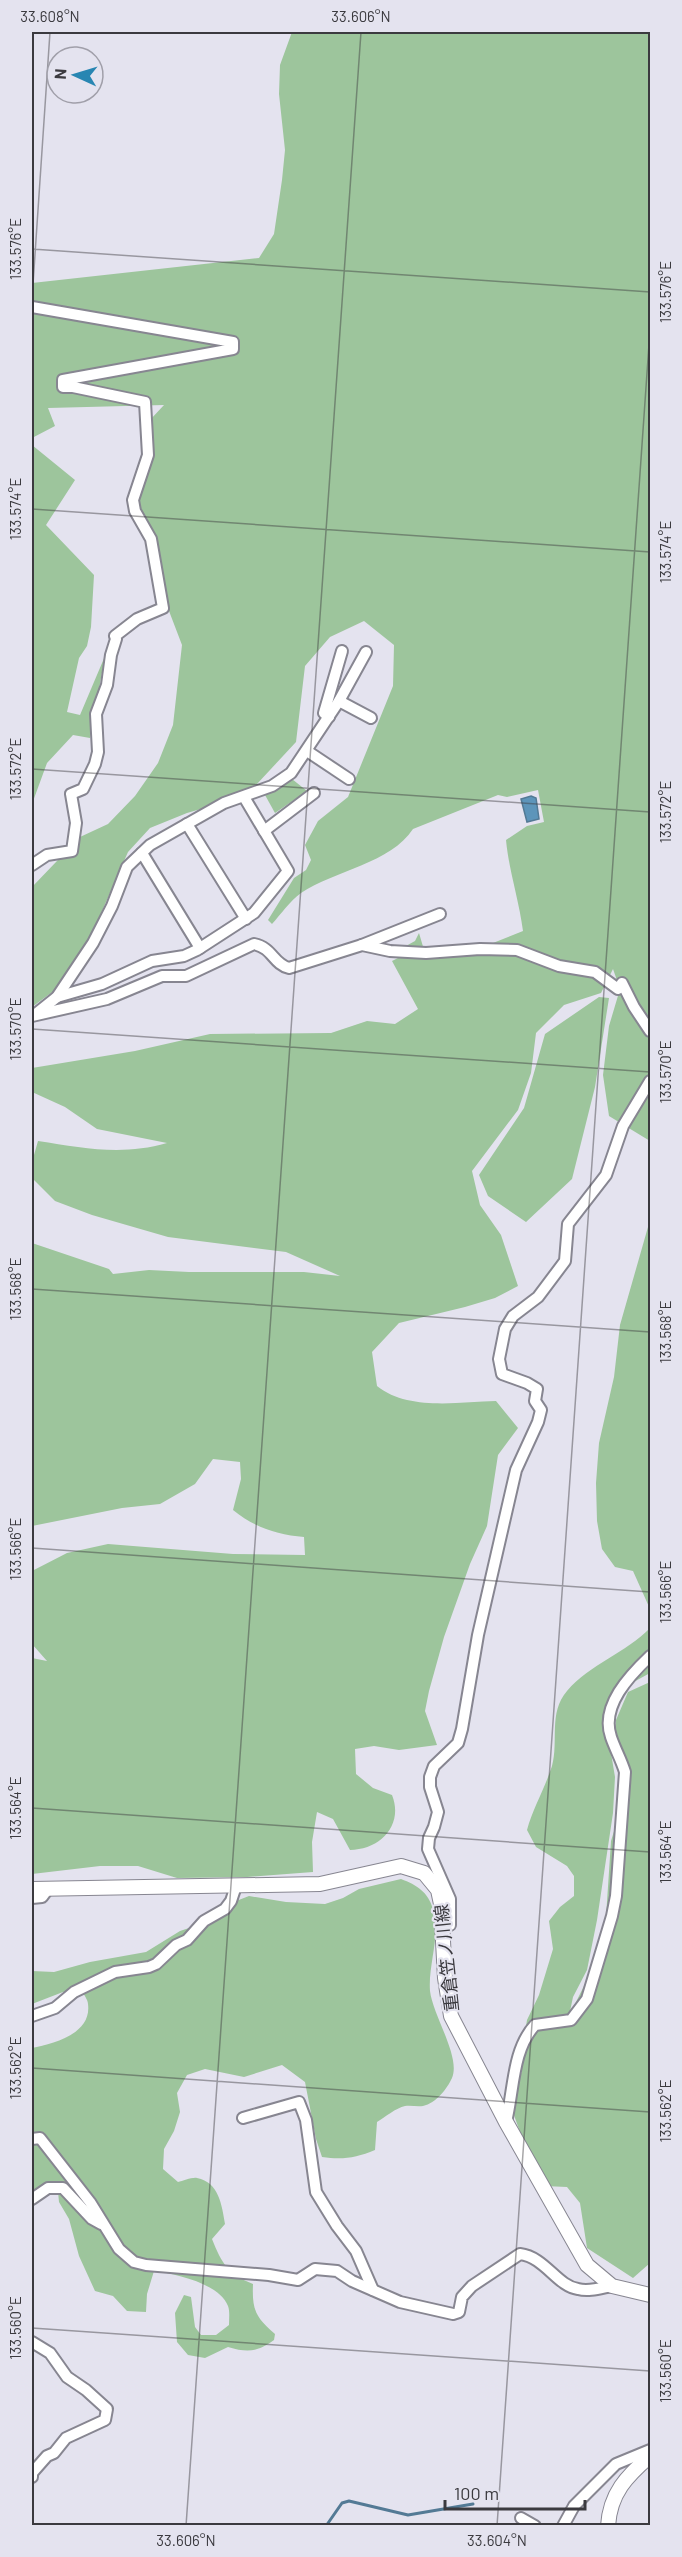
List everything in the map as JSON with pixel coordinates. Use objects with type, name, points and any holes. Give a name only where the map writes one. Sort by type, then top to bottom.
[{"type":"main road","name":"重倉笠ノ川線","points":[[32,1889],[320,1884],[392,1867],[408,1866],[424,1873],[438,1890],[443,1926],[445,1978],[451,2016],[506,2122],[587,2265],[612,2286],[651,2295]]},
{"type":"main road","points":[[608,2526],[611,2502],[618,2488],[628,2475],[651,2456]]},
{"type":"street","points":[[32,307],[233,342],[233,349],[63,380],[63,387],[145,402],[148,455],[133,500],[135,511],[151,539],[163,608],[137,619],[115,636],[107,685],[96,714],[98,752],[95,764],[83,789],[71,794],[76,823],[72,851],[47,855],[32,865]]},
{"type":"street","points":[[329,717],[324,713],[342,651]]},
{"type":"street","points":[[32,1016],[57,997],[93,943],[112,906],[127,867],[150,845],[224,803],[272,786],[291,773],[339,701],[366,652]]},
{"type":"street","points":[[339,701],[371,718]]},
{"type":"street","points":[[307,751],[349,779]]},
{"type":"street","points":[[264,831],[314,793]]},
{"type":"street","points":[[57,997],[102,984],[152,961],[184,956],[246,920],[276,888],[288,872],[244,797]]},
{"type":"street","points":[[188,824],[246,920]]},
{"type":"street","points":[[142,853],[200,948]]},
{"type":"street","points":[[32,1016],[107,999],[162,976],[186,976],[254,944],[268,949],[280,964],[289,968],[362,945],[440,914]]},
{"type":"street","points":[[362,945],[390,951],[426,953],[480,949],[517,950],[560,966],[583,968],[606,979],[618,989],[622,983],[634,1007],[651,1031]]},
{"type":"street","points":[[443,1926],[450,1925],[450,1899],[428,1849],[429,1838],[438,1812],[430,1787],[430,1777],[434,1766],[458,1743],[476,1644],[516,1470],[538,1422],[541,1410],[535,1401],[537,1389],[502,1374],[499,1359],[503,1336],[513,1316],[538,1297],[565,1261],[568,1224],[606,1175],[623,1126],[651,1081]]},
{"type":"street","points":[[506,2122],[519,2054],[528,2033],[535,2025],[571,2020],[587,1999],[600,1959],[616,1896],[625,1772],[621,1756],[610,1735],[611,1710],[618,1693],[634,1671],[651,1656]]},
{"type":"street","points":[[32,2016],[56,2008],[74,1992],[115,1972],[156,1964],[177,1945],[187,1940],[204,1921],[225,1909],[231,1901],[236,1886]]},
{"type":"street","points":[[32,1898],[42,1897],[48,1889]]},
{"type":"street","points":[[243,2118],[299,2102],[306,2120],[316,2192],[356,2251],[374,2290]]},
{"type":"street","points":[[32,2139],[40,2138],[90,2202],[119,2249],[134,2262],[146,2265],[268,2274],[298,2280],[315,2269],[337,2271],[400,2302],[453,2314],[459,2312],[462,2297],[472,2286],[520,2254],[535,2259],[575,2289],[590,2290],[612,2286]]},
{"type":"street","points":[[32,2199],[48,2188],[63,2188],[92,2219],[104,2225]]},
{"type":"street","points":[[32,2342],[50,2353],[67,2377],[107,2409],[105,2420],[66,2438],[54,2453],[47,2456],[32,2473],[32,2478]]},
{"type":"street","points":[[563,2526],[574,2506],[616,2464],[651,2450]]},
{"type":"street","points":[[521,2518],[535,2526]]},
{"type":"green space","points":[[292,32],[650,32],[650,1141],[609,1116],[603,1075],[609,1026],[620,989],[613,969],[601,993],[564,1005],[536,1033],[531,1073],[518,1110],[472,1171],[480,1205],[501,1235],[518,1286],[495,1298],[399,1323],[372,1352],[377,1386],[389,1394],[418,1402],[496,1401],[518,1428],[498,1455],[487,1526],[470,1564],[444,1637],[429,1691],[425,1711],[437,1745],[399,1750],[374,1746],[355,1749],[356,1774],[373,1788],[392,1795],[395,1816],[387,1834],[371,1846],[350,1850],[333,1819],[317,1812],[312,1842],[313,1872],[247,1877],[177,1878],[138,1866],[100,1866],[32,1874],[32,1658],[47,1661],[32,1644],[32,1571],[67,1553],[108,1544],[233,1554],[305,1555],[304,1537],[266,1529],[233,1510],[241,1479],[240,1462],[213,1459],[195,1484],[160,1504],[122,1508],[32,1526],[32,1243],[109,1269],[113,1274],[149,1270],[304,1272],[340,1276],[286,1252],[168,1237],[92,1215],[55,1201],[32,1178],[32,1162],[38,1141],[103,1150],[134,1149],[167,1143],[97,1129],[65,1107],[32,1092],[32,1068],[135,1051],[210,1034],[331,1033],[367,1021],[395,1024],[418,1009],[392,961],[400,957],[404,947],[415,941],[419,933],[424,950],[493,943],[523,931],[506,840],[527,826],[544,822],[538,790],[507,797],[498,795],[413,829],[391,850],[361,866],[314,885],[297,896],[272,924],[268,920],[294,878],[306,870],[311,860],[305,845],[318,821],[348,797],[393,686],[394,645],[364,621],[330,637],[305,666],[296,742],[257,784],[211,806],[150,828],[128,852],[91,936],[59,987],[32,1007],[32,887],[80,837],[108,824],[135,796],[158,763],[173,725],[182,645],[161,590],[136,505],[150,420],[164,405],[48,408],[55,426],[32,438],[32,283],[259,258],[274,234],[282,180],[285,150],[279,94],[280,65]]},
{"type":"green space","points":[[32,445],[75,480],[46,525],[94,575],[91,627],[87,646],[79,658],[67,712],[80,715],[105,656],[90,738],[73,735],[47,763],[32,804]]},
{"type":"green space","points":[[292,779],[307,791],[275,813],[265,795]]},
{"type":"green space","points":[[599,997],[609,998],[595,1087],[572,1179],[526,1222],[488,1196],[479,1175],[524,1108],[545,1034]]},
{"type":"green space","points":[[650,1220],[650,1609],[633,1571],[615,1567],[602,1549],[597,1521],[596,1483],[599,1443],[614,1377],[620,1325]]},
{"type":"green space","points":[[650,1628],[650,1673],[630,1684],[617,1699],[610,1726],[615,1777],[613,1813],[587,1970],[573,1997],[569,2016],[585,1984],[606,1917],[611,1841],[620,1812],[623,1759],[615,1732],[616,1720],[628,1692],[650,1682],[650,2263],[633,2278],[587,2248],[580,2203],[567,2187],[544,2186],[535,2174],[510,2104],[522,2071],[522,2050],[527,2020],[539,1995],[553,1949],[549,1921],[560,1907],[574,1896],[574,1876],[567,1866],[536,1847],[527,1830],[552,1766],[558,1708],[567,1691],[586,1673],[630,1645]]},
{"type":"green space","points":[[401,1879],[421,1890],[433,1909],[436,1929],[430,1991],[453,2059],[452,2078],[444,2091],[432,2102],[423,2106],[402,2107],[377,2122],[375,2150],[355,2157],[336,2158],[322,2157],[316,2139],[305,2082],[282,2065],[244,2077],[205,2069],[187,2075],[177,2093],[180,2112],[174,2131],[164,2149],[163,2169],[178,2182],[197,2178],[210,2184],[215,2190],[221,2203],[225,2224],[212,2239],[227,2267],[237,2276],[253,2284],[256,2312],[263,2323],[275,2334],[274,2340],[257,2349],[247,2351],[228,2347],[205,2358],[188,2355],[177,2342],[175,2313],[184,2295],[191,2297],[195,2327],[201,2335],[216,2335],[229,2325],[229,2308],[223,2298],[216,2291],[196,2281],[154,2271],[147,2294],[146,2312],[127,2311],[113,2296],[95,2291],[79,2256],[69,2219],[59,2202],[57,2181],[32,2195],[32,2048],[50,2044],[78,2030],[88,2014],[88,2004],[82,1991],[63,1992],[32,2004],[32,1971],[54,1972],[90,1962],[146,1952],[180,1931],[219,1918],[231,1903],[249,1896],[286,1902],[325,1904],[359,1889]]},
{"type":"water","points":[[531,796],[536,798],[539,819],[527,822],[521,799]]},
{"type":"waterway","points":[[326,2526],[342,2503],[349,2501],[408,2515],[473,2504]]}]
